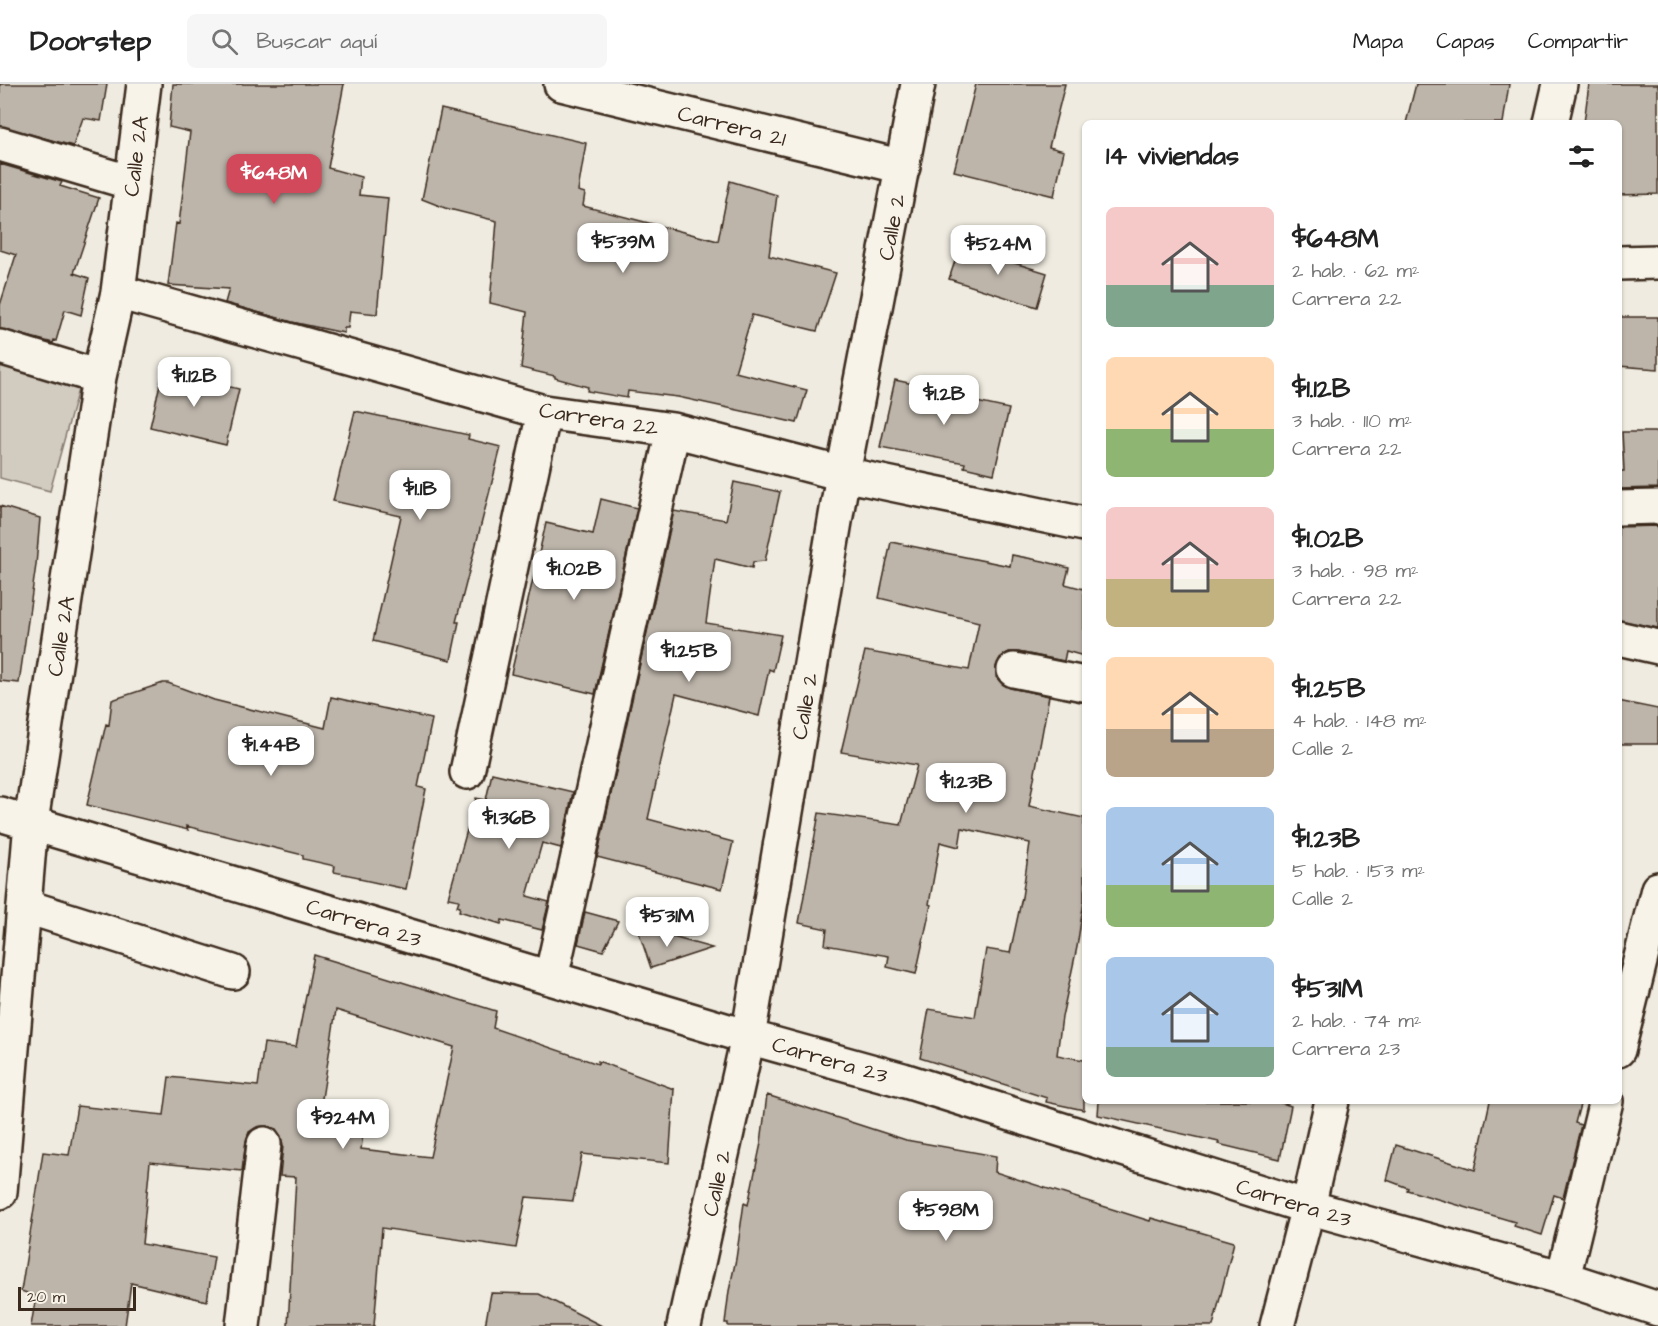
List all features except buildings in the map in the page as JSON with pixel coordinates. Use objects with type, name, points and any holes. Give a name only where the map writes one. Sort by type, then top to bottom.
[{"type":"street","name":"Calle 2A","points":[[0,1192],[31,822],[99,377],[118,292],[144,84]]},
{"type":"street","name":"Carrera 21","points":[[561,84],[903,166]]},
{"type":"street","name":"Calle 2","points":[[684,1326],[748,1037],[843,474],[918,84]]},
{"type":"street","points":[[1552,120],[1560,84]]},
{"type":"street","points":[[0,144],[132,183]]},
{"type":"street","points":[[1622,263],[1658,262]]},
{"type":"street","name":"Carrera 22","points":[[118,292],[544,412],[673,430],[843,474],[1082,524]]},
{"type":"street","points":[[0,347],[99,377]]},
{"type":"street","points":[[467,772],[544,412]]},
{"type":"street","points":[[551,978],[673,430]]},
{"type":"street","points":[[1622,508],[1658,507]]},
{"type":"street","points":[[1622,639],[1658,647]]},
{"type":"street","points":[[1014,670],[1082,684]]},
{"type":"street","name":"Carrera 23","points":[[0,814],[748,1037],[903,1080],[1308,1207],[1563,1278],[1658,1310]]},
{"type":"street","points":[[1622,1034],[1658,889]]},
{"type":"street","points":[[24,906],[232,972]]},
{"type":"street","points":[[1277,1326],[1308,1207],[1331,1104]]},
{"type":"street","points":[[1563,1278],[1605,1104]]},
{"type":"street","points":[[243,1326],[264,1144]]},
{"type":"shaded area","points":[[0,364],[79,386],[50,491],[0,478]]}]
